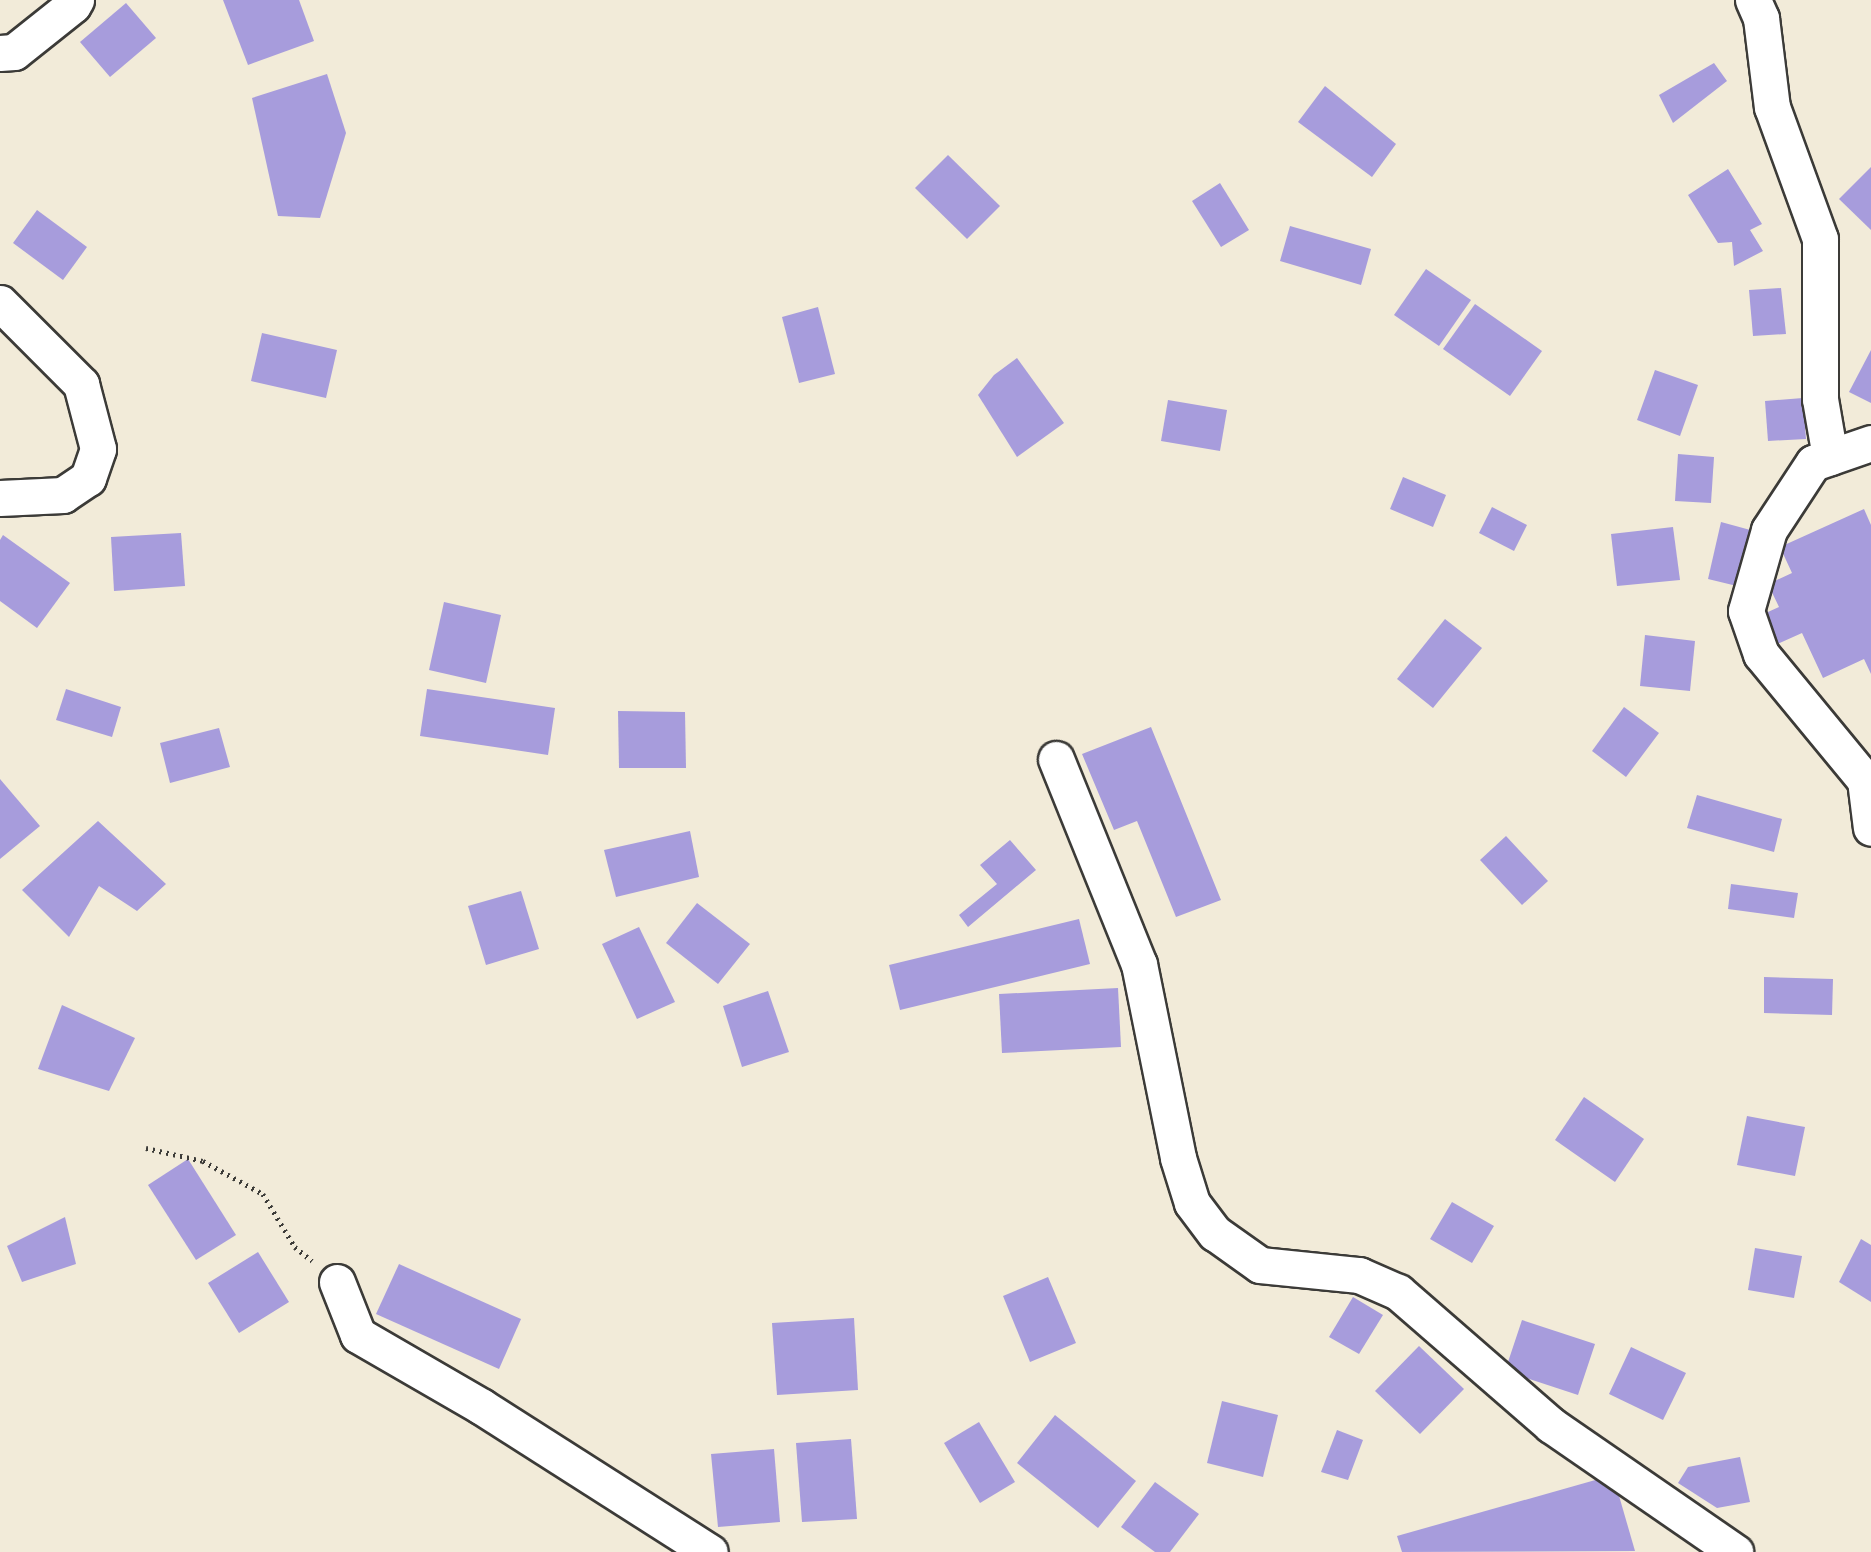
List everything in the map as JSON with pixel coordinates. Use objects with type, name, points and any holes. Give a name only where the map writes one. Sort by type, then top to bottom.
[{"type":"street","points":[[0,53],[14,52],[76,0]]},
{"type":"street","points":[[1753,0],[1761,19],[1772,107],[1821,239],[1820,399],[1830,457]]},
{"type":"street","points":[[0,303],[80,384],[97,449],[88,478],[63,495],[0,498]]},
{"type":"street","points":[[1871,443],[1813,463],[1769,530],[1746,611],[1761,654],[1865,780],[1871,828]]},
{"type":"street","points":[[1056,759],[1139,964],[1178,1158],[1192,1203],[1215,1233],[1260,1265],[1359,1275],[1398,1292],[1551,1425],[1735,1552]]},
{"type":"street","points":[[337,1282],[358,1335],[482,1407],[710,1552]]},
{"type":"path","points":[[146,1148],[203,1161],[263,1194],[295,1247],[337,1282]]},
{"type":"building","points":[[223,0],[299,0],[314,41],[248,65]]},
{"type":"building","points":[[126,3],[156,38],[110,77],[80,42]]},
{"type":"building","points":[[1714,63],[1727,81],[1673,123],[1659,95]]},
{"type":"building","points":[[327,74],[346,133],[320,218],[278,216],[252,98]]},
{"type":"building","points":[[1325,86],[1396,144],[1372,177],[1298,122]]},
{"type":"building","points":[[948,155],[1000,206],[967,239],[915,188]]},
{"type":"building","points":[[1871,167],[1871,230],[1839,199]]},
{"type":"building","points":[[1728,169],[1762,224],[1750,230],[1763,251],[1734,266],[1732,242],[1718,243],[1688,195]]},
{"type":"building","points":[[1220,183],[1249,230],[1221,247],[1192,201]]},
{"type":"building","points":[[37,210],[87,247],[63,280],[13,243]]},
{"type":"building","points":[[1290,226],[1371,249],[1361,285],[1280,261]]},
{"type":"building","points":[[1426,269],[1471,300],[1439,346],[1394,315]]},
{"type":"building","points":[[1781,288],[1786,334],[1753,336],[1749,290]]},
{"type":"building","points":[[1475,304],[1542,351],[1510,396],[1443,349]]},
{"type":"building","points":[[818,307],[835,374],[799,383],[782,317]]},
{"type":"building","points":[[262,333],[337,350],[326,398],[251,381]]},
{"type":"building","points":[[1871,350],[1871,403],[1849,392]]},
{"type":"building","points":[[1017,358],[1064,423],[1017,457],[978,395],[994,375]]},
{"type":"building","points":[[1655,370],[1698,385],[1680,436],[1637,420]]},
{"type":"building","points":[[1803,398],[1806,439],[1768,441],[1765,401]]},
{"type":"building","points":[[1168,400],[1227,410],[1220,451],[1161,441]]},
{"type":"building","points":[[1678,454],[1714,457],[1711,503],[1675,501]]},
{"type":"building","points":[[1403,477],[1446,495],[1433,527],[1390,509]]},
{"type":"building","points":[[1492,507],[1527,525],[1514,551],[1479,533]]},
{"type":"building","points":[[1864,509],[1871,525],[1871,674],[1864,659],[1823,678],[1802,633],[1773,646],[1759,616],[1779,607],[1768,584],[1792,573],[1780,547]]},
{"type":"building","points":[[1721,522],[1754,531],[1741,587],[1708,579]]},
{"type":"building","points":[[1673,527],[1680,580],[1617,586],[1611,534]]},
{"type":"building","points":[[181,533],[185,586],[114,591],[111,537]]},
{"type":"building","points":[[3,535],[70,583],[37,628],[0,601],[0,540]]},
{"type":"building","points":[[444,602],[501,615],[486,683],[429,670]]},
{"type":"building","points":[[1445,619],[1482,648],[1433,708],[1397,679]]},
{"type":"building","points":[[1645,635],[1695,641],[1690,691],[1640,686]]},
{"type":"building","points":[[66,689],[121,707],[112,737],[56,720]]},
{"type":"building","points":[[427,689],[555,708],[548,755],[420,736]]},
{"type":"building","points":[[1624,707],[1659,733],[1626,777],[1592,751]]},
{"type":"building","points":[[618,711],[685,712],[686,768],[619,768]]},
{"type":"building","points":[[1151,727],[1221,900],[1176,917],[1137,821],[1114,830],[1082,754]]},
{"type":"building","points":[[219,728],[230,767],[170,783],[160,743]]},
{"type":"building","points":[[0,779],[40,826],[0,859]]},
{"type":"building","points":[[1697,795],[1782,819],[1774,852],[1687,828]]},
{"type":"building","points":[[98,821],[166,884],[137,911],[99,886],[69,937],[22,890]]},
{"type":"building","points":[[690,831],[699,877],[616,897],[604,850]]},
{"type":"building","points":[[1506,836],[1548,881],[1522,905],[1480,860]]},
{"type":"building","points":[[1010,840],[1036,870],[968,927],[959,915],[997,884],[980,865]]},
{"type":"building","points":[[1731,884],[1798,893],[1794,918],[1728,909]]},
{"type":"building","points":[[521,891],[539,949],[486,965],[468,906]]},
{"type":"building","points":[[697,903],[750,944],[718,984],[666,943]]},
{"type":"building","points":[[1079,919],[1090,964],[900,1010],[889,965]]},
{"type":"building","points":[[639,927],[675,1002],[637,1019],[602,944]]},
{"type":"building","points":[[1764,977],[1833,979],[1832,1015],[1764,1013]]},
{"type":"building","points":[[1118,988],[1121,1047],[1002,1053],[999,994]]},
{"type":"building","points":[[768,991],[789,1052],[742,1067],[723,1006]]},
{"type":"building","points":[[62,1005],[135,1038],[109,1091],[38,1069]]},
{"type":"building","points":[[1584,1097],[1644,1139],[1615,1182],[1555,1140]]},
{"type":"building","points":[[1747,1116],[1805,1127],[1795,1176],[1737,1165]]},
{"type":"building","points":[[188,1159],[236,1235],[196,1260],[148,1185]]},
{"type":"building","points":[[1452,1202],[1494,1226],[1472,1263],[1430,1239]]},
{"type":"building","points":[[65,1217],[76,1264],[22,1282],[7,1246]]},
{"type":"building","points":[[1861,1239],[1871,1245],[1871,1302],[1839,1282]]},
{"type":"building","points":[[1755,1248],[1802,1256],[1794,1298],[1748,1290]]},
{"type":"building","points":[[258,1252],[289,1302],[239,1333],[208,1283]]},
{"type":"building","points":[[399,1264],[521,1319],[499,1369],[376,1314]]},
{"type":"building","points":[[1048,1277],[1076,1343],[1030,1362],[1003,1296]]},
{"type":"building","points":[[1353,1297],[1383,1315],[1359,1354],[1329,1337]]},
{"type":"building","points":[[854,1318],[858,1390],[777,1395],[772,1323]]},
{"type":"building","points":[[1522,1320],[1595,1344],[1578,1395],[1505,1371]]},
{"type":"building","points":[[1419,1346],[1464,1389],[1420,1434],[1375,1391]]},
{"type":"building","points":[[1631,1347],[1686,1373],[1663,1420],[1609,1394]]},
{"type":"building","points":[[1222,1401],[1278,1415],[1263,1477],[1207,1463]]},
{"type":"building","points":[[1055,1415],[1136,1481],[1098,1528],[1017,1463]]},
{"type":"building","points":[[979,1422],[1015,1482],[980,1503],[944,1443]]},
{"type":"building","points":[[1337,1430],[1363,1440],[1348,1480],[1321,1472]]},
{"type":"building","points":[[851,1439],[857,1519],[802,1522],[796,1443]]},
{"type":"building","points":[[774,1449],[780,1522],[718,1527],[711,1454]]},
{"type":"building","points":[[1740,1457],[1750,1502],[1717,1508],[1678,1483],[1688,1467]]},
{"type":"building","points":[[1613,1475],[1635,1551],[1402,1552],[1397,1536]]},
{"type":"building","points":[[1155,1482],[1199,1514],[1170,1552],[1155,1552],[1121,1527]]}]
